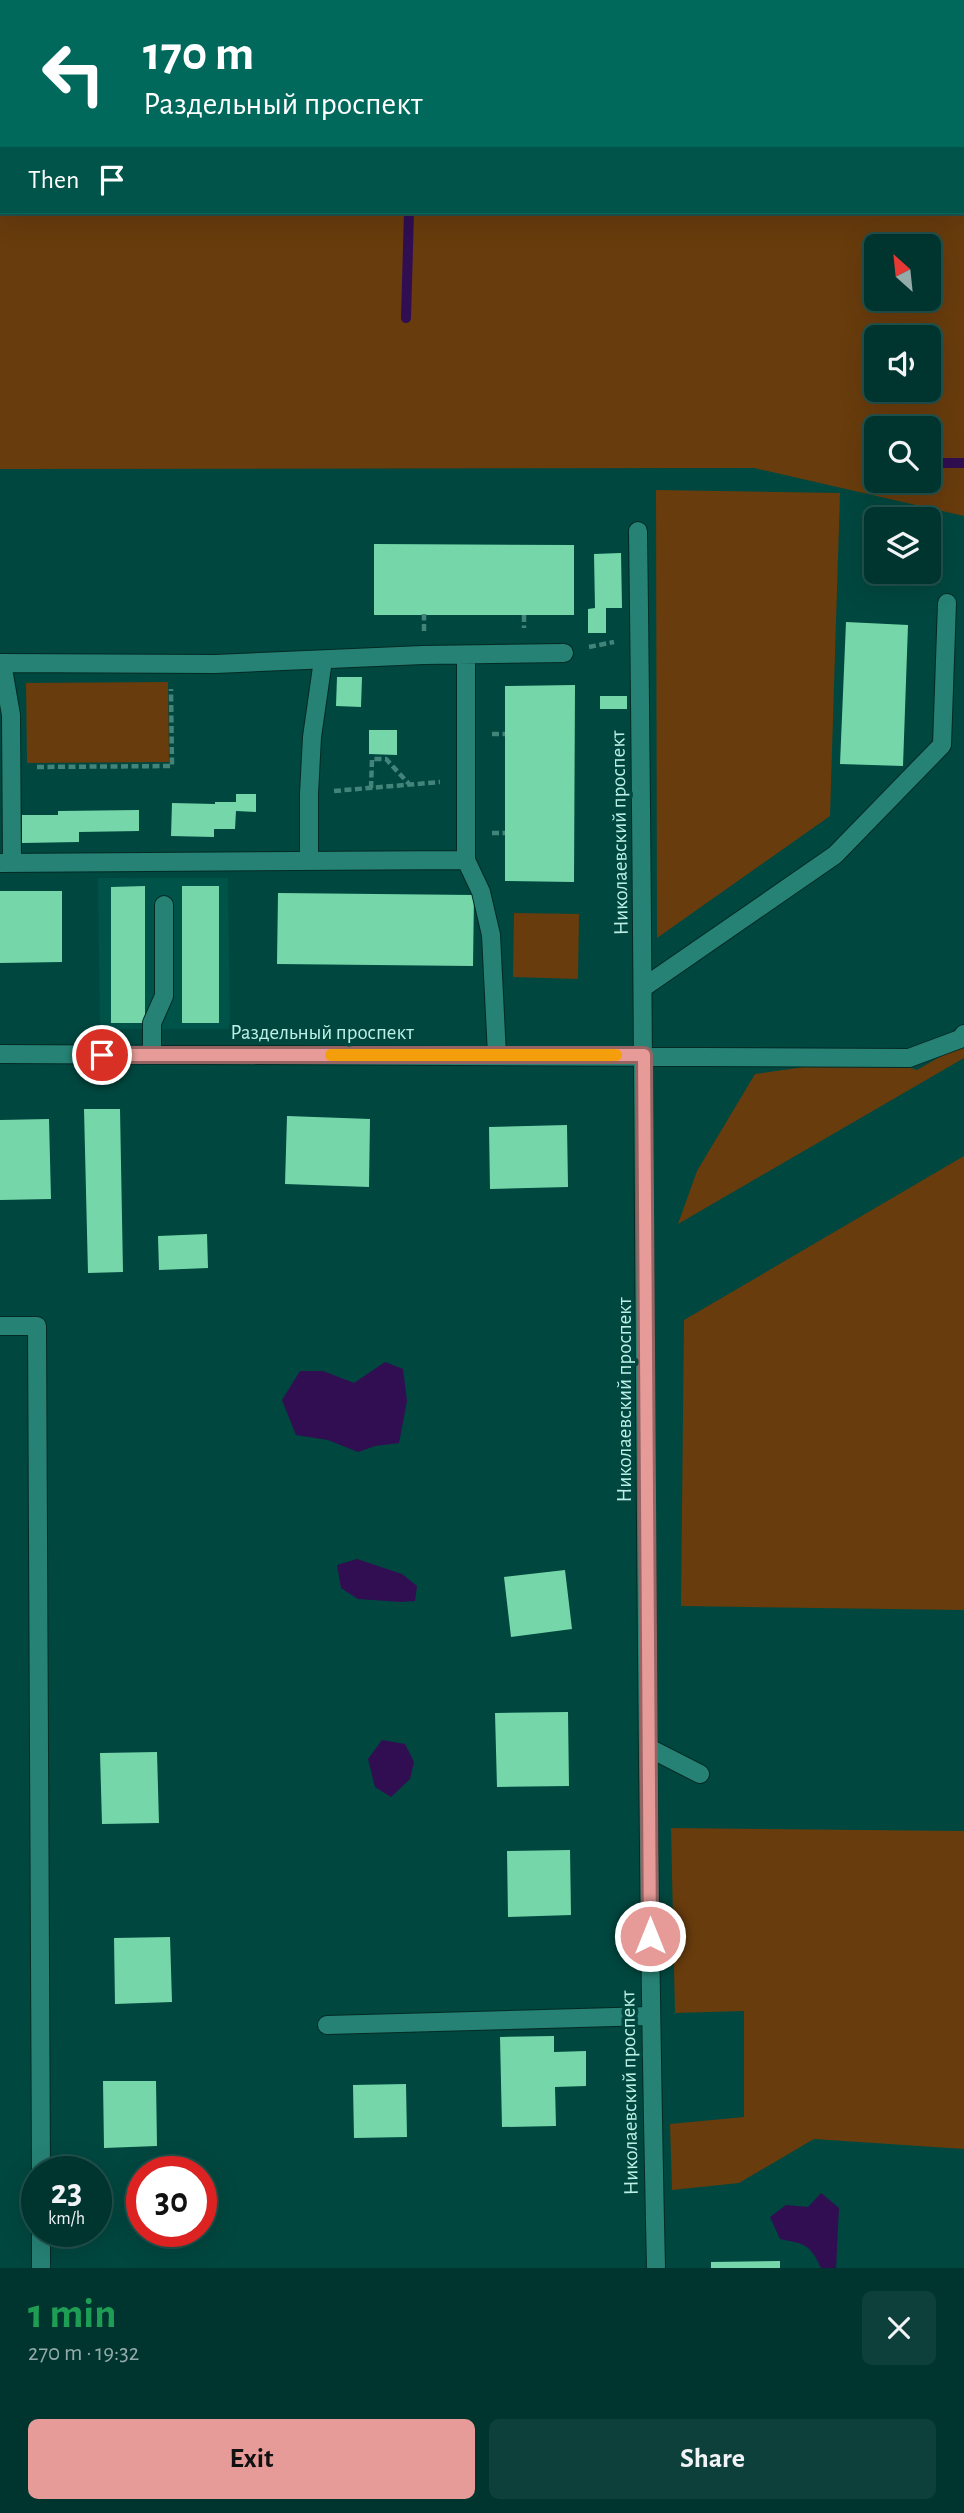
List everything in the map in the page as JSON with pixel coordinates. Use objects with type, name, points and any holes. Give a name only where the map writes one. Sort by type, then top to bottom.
[{"type":"street","name":"Николаевский проспект","points":[[638,531],[650,2016],[656,2268]]},
{"type":"street","points":[[643,987],[835,855],[942,745],[947,603]]},
{"type":"street","points":[[466,860],[6,863],[11,715],[1,663],[171,664],[564,653]]},
{"type":"street","points":[[466,655],[466,860],[481,892],[491,935],[497,1055]]},
{"type":"street","points":[[309,861],[312,737],[323,660]]},
{"type":"street","points":[[152,1055],[152,1023],[164,996],[164,905]]},
{"type":"street","name":"Раздельный проспект","points":[[0,1054],[909,1058],[963,1038]]},
{"type":"street","points":[[0,1326],[37,1326],[41,2156]]},
{"type":"street","points":[[649,1748],[700,1774]]},
{"type":"street","points":[[327,2025],[650,2016]]},
{"type":"street","points":[[41,2247],[41,2268]]},
{"type":"path","points":[[564,653],[604,643],[640,640]]},
{"type":"path","points":[[11,767],[172,766],[171,664]]},
{"type":"path","points":[[371,788],[372,759],[386,759],[410,785]]},
{"type":"path","points":[[309,794],[466,780]]},
{"type":"shaded area","points":[[0,214],[964,214],[964,516],[941,511],[941,507],[925,507],[754,468],[0,469]]},
{"type":"shaded area","points":[[656,490],[840,493],[830,816],[657,938]]},
{"type":"shaded area","points":[[168,682],[169,762],[27,763],[26,683]]},
{"type":"shaded area","points":[[98,878],[228,878],[230,1029],[100,1029]]},
{"type":"shaded area","points":[[514,913],[579,914],[578,979],[513,977]]},
{"type":"shaded area","points":[[964,1043],[964,1058],[678,1224],[697,1171],[755,1074],[875,1057],[917,1070]]},
{"type":"shaded area","points":[[964,1156],[964,1610],[681,1606],[684,1320]]},
{"type":"shaded area","points":[[385,1362],[403,1369],[407,1401],[399,1443],[375,1446],[358,1452],[328,1440],[296,1435],[282,1400],[300,1371],[323,1371],[354,1383]]},
{"type":"shaded area","points":[[357,1559],[402,1574],[417,1586],[415,1601],[358,1599],[341,1588],[337,1565]]},
{"type":"shaded area","points":[[382,1740],[405,1744],[414,1762],[410,1779],[391,1797],[375,1787],[368,1759]]},
{"type":"shaded area","points":[[671,1828],[964,1831],[964,2149],[814,2139],[739,2183],[672,2190],[670,2124],[744,2117],[744,2011],[675,2013]]},
{"type":"shaded area","points":[[821,2193],[839,2208],[836,2268],[821,2268],[806,2246],[780,2239],[770,2217],[786,2205],[808,2207]]},
{"type":"building","points":[[374,544],[574,545],[574,615],[374,615]]},
{"type":"building","points":[[621,553],[622,608],[606,608],[606,633],[588,633],[588,609],[595,608],[594,554]]},
{"type":"building","points":[[846,622],[908,625],[903,766],[840,764]]},
{"type":"building","points":[[337,677],[362,677],[361,707],[336,706]]},
{"type":"building","points":[[575,685],[574,882],[505,881],[505,686]]},
{"type":"building","points":[[600,696],[627,696],[627,709],[600,709]]},
{"type":"building","points":[[369,730],[397,730],[397,755],[369,754]]},
{"type":"building","points":[[236,794],[256,794],[256,812],[236,811],[235,829],[214,829],[214,837],[171,836],[172,803],[236,802]]},
{"type":"building","points":[[139,810],[139,831],[79,832],[79,842],[22,843],[22,815],[58,815],[58,811]]},
{"type":"building","points":[[145,886],[145,1023],[111,1023],[111,887]]},
{"type":"building","points":[[182,886],[219,886],[219,1023],[182,1023]]},
{"type":"building","points":[[0,891],[62,891],[62,962],[0,963]]},
{"type":"building","points":[[278,893],[474,895],[473,966],[277,964]]},
{"type":"building","points":[[84,1109],[120,1109],[123,1272],[88,1273]]},
{"type":"building","points":[[287,1116],[370,1119],[369,1187],[285,1184]]},
{"type":"building","points":[[49,1119],[51,1199],[0,1200],[0,1120]]},
{"type":"building","points":[[567,1125],[568,1187],[490,1189],[489,1127]]},
{"type":"building","points":[[207,1234],[208,1268],[159,1270],[158,1236]]},
{"type":"building","points":[[565,1570],[572,1629],[511,1637],[504,1577]]},
{"type":"building","points":[[568,1712],[569,1786],[497,1787],[495,1713]]},
{"type":"building","points":[[157,1752],[159,1823],[102,1824],[100,1753]]},
{"type":"building","points":[[570,1850],[571,1915],[508,1917],[507,1851]]},
{"type":"building","points":[[170,1937],[172,2002],[115,2004],[114,1938]]},
{"type":"building","points":[[554,2036],[554,2052],[586,2051],[586,2086],[555,2087],[556,2126],[502,2127],[500,2037]]},
{"type":"building","points":[[103,2081],[156,2081],[157,2146],[104,2148]]},
{"type":"building","points":[[406,2084],[407,2137],[354,2138],[353,2085]]},
{"type":"building","points":[[780,2261],[780,2268],[711,2268],[711,2262]]},
{"type":"waterway","points":[[406,318],[409,214]]},
{"type":"waterway","points":[[941,463],[964,463]]},
{"type":"slow traffic","points":[[331,1055],[616,1055]]},
{"type":"route","points":[[102,1055],[644,1055],[650,1936]]}]
